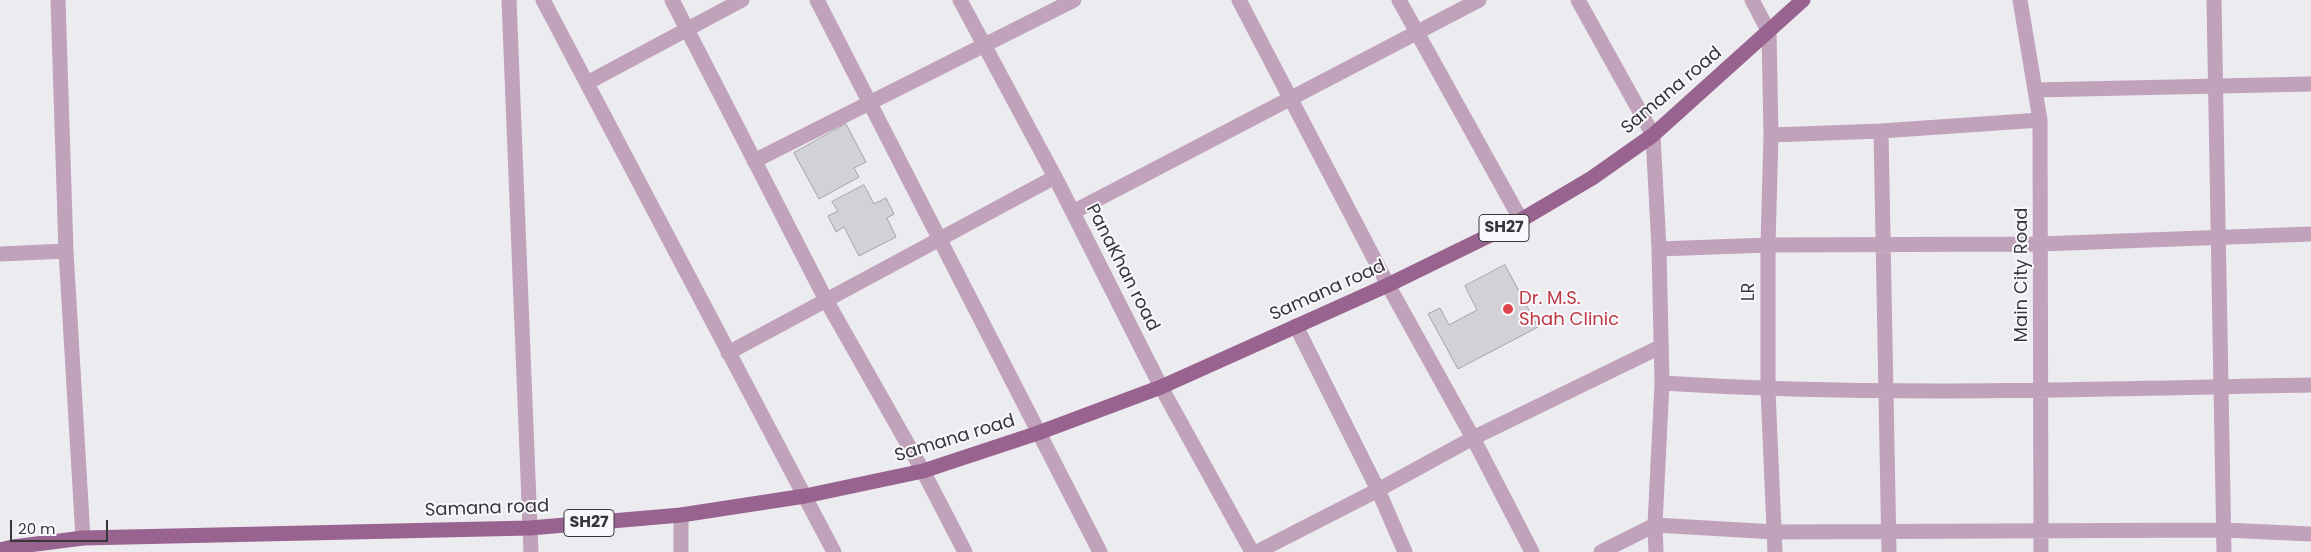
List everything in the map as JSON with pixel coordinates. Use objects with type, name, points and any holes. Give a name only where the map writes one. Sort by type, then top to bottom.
[{"type":"main road","name":"Samana road","points":[[0,550],[83,538],[530,528],[681,515],[805,496],[923,471],[1038,433],[1161,387],[1388,285],[1521,220],[1592,178],[1653,135],[1770,32],[1802,0]]},
{"type":"street","points":[[58,0],[66,251],[83,538]]},
{"type":"street","points":[[509,0],[531,552]]},
{"type":"street","points":[[543,0],[834,552]]},
{"type":"street","points":[[672,0],[826,300],[923,471],[964,552]]},
{"type":"street","points":[[586,83],[742,0]]},
{"type":"street","points":[[817,0],[1100,552]]},
{"type":"street","name":"PanaKhan road","points":[[960,0],[1055,177],[1161,387],[1252,552]]},
{"type":"street","points":[[754,160],[1074,0]]},
{"type":"street","points":[[1239,0],[1388,285],[1473,438],[1532,552]]},
{"type":"street","points":[[1399,0],[1521,220]]},
{"type":"street","points":[[1073,212],[1479,0]]},
{"type":"street","points":[[1578,0],[1653,135],[1660,249],[1662,383],[1655,525],[1656,552]]},
{"type":"street","points":[[1752,0],[1770,32]]},
{"type":"street","points":[[2214,0],[2214,87],[2219,238],[2224,552]]},
{"type":"street","name":"Main City Road","points":[[2018,2],[2040,120],[2041,552]]},
{"type":"street","name":"LR","points":[[1770,32],[1771,135],[1768,245],[1768,390],[1775,552]]},
{"type":"street","points":[[2035,90],[2311,84]]},
{"type":"street","points":[[1771,135],[1881,131],[2040,120]]},
{"type":"street","points":[[1881,131],[1889,552]]},
{"type":"street","points":[[728,353],[1055,177]]},
{"type":"street","points":[[1660,249],[1768,245],[2040,244],[2311,234]]},
{"type":"street","points":[[0,254],[66,251]]},
{"type":"street","points":[[1296,326],[1378,490],[1404,552]]},
{"type":"street","points":[[1257,552],[1378,490],[1473,438],[1660,348]]},
{"type":"street","points":[[1662,383],[1768,390],[2040,390],[2311,385]]},
{"type":"street","points":[[681,515],[681,552]]},
{"type":"street","points":[[1601,552],[1655,525],[1775,532],[2224,530],[2311,534]]},
{"type":"building","points":[[846,124],[866,162],[854,168],[859,177],[819,199],[794,153]]},
{"type":"building","points":[[864,185],[874,204],[886,198],[894,214],[887,218],[896,237],[859,256],[844,227],[836,232],[828,216],[838,211],[832,202]]},
{"type":"building","points":[[1505,265],[1538,327],[1458,369],[1428,314],[1440,308],[1449,325],[1477,310],[1465,286]]},
{"type":"place","name":"Dr. M.S. Shah Clinic","points":[[1508,309]]}]
